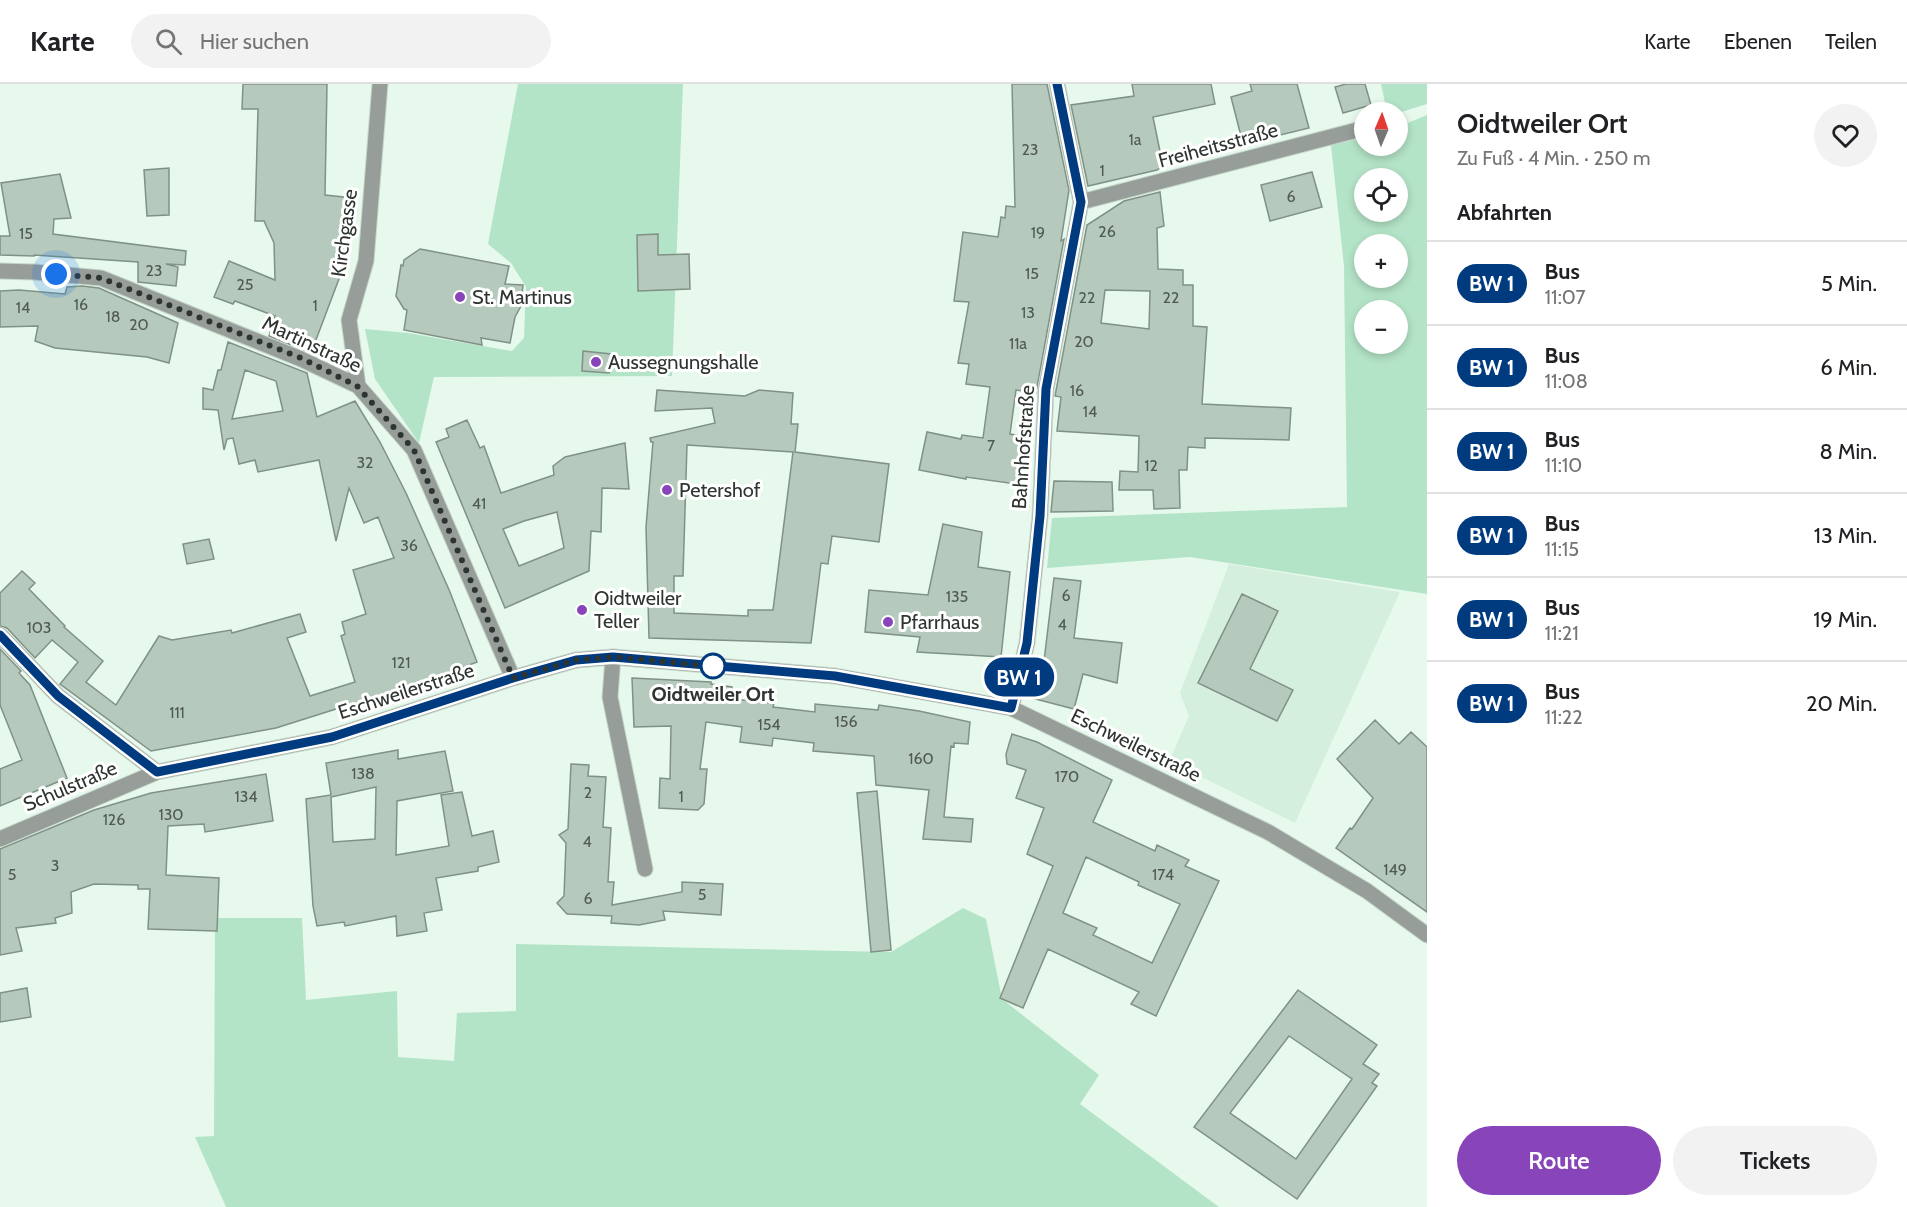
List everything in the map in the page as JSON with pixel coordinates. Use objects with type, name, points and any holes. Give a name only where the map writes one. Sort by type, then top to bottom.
[{"type":"street","name":"Kirchgasse","points":[[357,386],[349,320],[366,261],[380,84]]},
{"type":"street","name":"Bahnhofstraße","points":[[1011,708],[1027,643],[1040,516],[1046,389],[1081,202],[1057,84]]},
{"type":"street","name":"Freiheitsstraße","points":[[1081,202],[1354,131]]},
{"type":"street","name":"Martinstraße","points":[[0,271],[101,278],[301,358],[357,386],[414,450],[513,678]]},
{"type":"street","points":[[0,635],[58,696],[157,772]]},
{"type":"street","name":"Eschweilerstraße","points":[[157,772],[332,737],[576,660],[613,657],[835,676],[1011,708],[1268,832],[1367,891],[1427,935]]},
{"type":"street","points":[[613,657],[610,697],[645,869]]},
{"type":"street","name":"Schulstraße","points":[[0,839],[157,772]]},
{"type":"shaded area","points":[[1229,564],[1400,592],[1295,823],[1169,761],[1189,716],[1180,693]]},
{"type":"green space","points":[[518,84],[683,84],[672,376],[434,377],[419,443],[375,379],[365,329],[408,333],[512,351],[524,338],[526,287],[511,263],[488,244]]},
{"type":"green space","points":[[1381,84],[1427,84],[1427,104],[1408,110],[1408,102],[1385,102]]},
{"type":"green space","points":[[1427,115],[1427,594],[1190,557],[1047,568],[1052,518],[1347,507],[1344,266],[1331,145],[1354,140],[1354,156],[1408,156],[1408,123]]},
{"type":"green space","points":[[963,908],[986,919],[1002,999],[1099,1075],[1080,1104],[1219,1207],[226,1207],[195,1137],[214,1136],[215,918],[302,918],[306,1000],[397,991],[398,1057],[454,1061],[457,1013],[516,1011],[516,944],[891,952]]},
{"type":"building","points":[[243,84],[327,84],[325,195],[353,198],[348,255],[311,353],[269,336],[275,316],[235,301],[233,304],[214,297],[229,261],[275,280],[274,243],[264,221],[255,221],[258,109],[242,109]]},
{"type":"building","points":[[1012,84],[1047,84],[1069,190],[1061,241],[1064,239],[1036,393],[1016,390],[1010,434],[1023,436],[1016,484],[966,477],[966,479],[919,470],[927,432],[961,439],[962,435],[983,438],[990,387],[966,384],[969,364],[958,363],[969,302],[954,301],[963,232],[998,237],[1001,217],[1005,218],[1006,206],[1015,207]]},
{"type":"building","points":[[1132,84],[1211,84],[1215,104],[1153,117],[1163,166],[1157,170],[1088,186],[1071,105],[1134,96]]},
{"type":"building","points":[[1250,84],[1297,84],[1309,128],[1243,144],[1231,97],[1252,91]]},
{"type":"building","points":[[1346,84],[1365,84],[1370,102],[1354,102],[1354,110],[1343,113],[1335,87]]},
{"type":"building","points":[[169,168],[169,215],[147,216],[144,170]]},
{"type":"building","points":[[1312,172],[1322,207],[1270,221],[1261,185]]},
{"type":"building","points":[[60,174],[71,218],[54,219],[53,234],[186,251],[185,265],[166,264],[178,267],[176,286],[138,282],[138,262],[0,255],[0,236],[10,236],[1,183]]},
{"type":"building","points":[[1160,192],[1164,226],[1157,228],[1158,269],[1183,270],[1183,285],[1193,285],[1193,326],[1207,327],[1202,404],[1291,408],[1289,440],[1205,438],[1205,448],[1188,447],[1187,470],[1179,470],[1180,508],[1154,509],[1153,490],[1119,490],[1120,471],[1138,472],[1139,436],[1057,431],[1061,397],[1055,396],[1087,225],[1124,201]],"holes":[[[1105,290],[1150,291],[1149,329],[1101,323]]]},
{"type":"building","points":[[658,234],[658,255],[689,254],[690,289],[638,291],[637,235]]},
{"type":"building","name":"St. Martinus","points":[[420,249],[509,266],[505,284],[523,285],[521,306],[515,317],[510,343],[481,338],[482,345],[404,330],[407,310],[396,296],[401,265],[403,266],[404,260]]},
{"type":"building","points":[[67,287],[99,288],[178,323],[169,363],[147,357],[55,348],[35,341],[38,326],[0,327],[0,291],[19,290],[65,294]]},
{"type":"building","points":[[228,342],[307,373],[317,417],[355,401],[380,442],[406,493],[450,592],[477,662],[431,679],[276,728],[151,751],[60,684],[78,662],[52,640],[35,658],[7,628],[0,626],[0,593],[22,571],[35,583],[29,589],[64,627],[103,661],[86,682],[116,705],[159,636],[172,640],[231,630],[232,633],[300,614],[306,632],[287,638],[310,696],[355,682],[341,636],[345,634],[342,622],[366,614],[353,570],[394,558],[378,517],[364,523],[349,488],[336,541],[319,460],[258,472],[255,460],[239,464],[233,438],[227,439],[224,450],[218,410],[203,409],[203,388],[213,390],[218,370],[221,370]],"holes":[[[245,370],[276,381],[283,411],[232,419]]]},
{"type":"building","name":"Aussegnungshalle","points":[[583,351],[611,354],[609,373],[582,371]]},
{"type":"building","points":[[657,390],[745,396],[759,390],[793,393],[791,424],[798,424],[795,452],[889,464],[879,542],[832,536],[828,564],[821,563],[811,643],[649,638],[646,527],[653,442],[650,438],[715,423],[712,408],[655,411]],"holes":[[[687,445],[793,452],[773,610],[748,610],[748,616],[674,613],[674,576],[683,576]]]},
{"type":"building","points":[[467,420],[480,448],[484,446],[501,493],[554,475],[553,466],[565,457],[625,443],[629,489],[602,488],[601,532],[591,531],[589,571],[505,608],[436,442],[449,437],[446,429]],"holes":[[[557,512],[564,548],[519,566],[503,529]]]},
{"type":"building","points":[[1054,481],[1112,482],[1113,511],[1051,512]]},
{"type":"building","points":[[943,524],[982,532],[978,567],[1010,572],[1001,657],[917,652],[920,637],[865,632],[869,590],[928,595]]},
{"type":"building","points":[[209,539],[214,559],[187,564],[183,544]]},
{"type":"building","points":[[1054,578],[1081,581],[1074,638],[1122,643],[1117,683],[1083,674],[1074,709],[1024,696],[1033,659],[1044,661]]},
{"type":"building","points":[[1242,594],[1278,611],[1250,669],[1293,690],[1277,721],[1198,683]]},
{"type":"building","points":[[0,649],[21,671],[19,673],[30,685],[67,778],[0,806],[0,769],[22,760],[0,705]]},
{"type":"building","points":[[632,678],[711,682],[711,684],[732,687],[731,699],[774,703],[773,707],[815,712],[815,704],[878,710],[879,705],[970,722],[968,744],[954,743],[954,747],[951,746],[944,817],[973,819],[971,842],[923,839],[929,790],[876,785],[874,756],[813,751],[814,743],[773,738],[772,746],[740,742],[742,727],[706,722],[700,769],[707,769],[704,804],[698,810],[659,808],[660,778],[670,779],[671,726],[634,727]]},
{"type":"building","points":[[1375,720],[1399,744],[1411,732],[1427,747],[1427,912],[1336,848],[1373,798],[1337,759]]},
{"type":"building","points":[[1012,734],[1037,742],[1112,780],[1093,822],[1155,851],[1157,845],[1189,860],[1185,866],[1219,881],[1156,1016],[1131,1004],[1139,992],[1048,949],[1023,1008],[1000,998],[1053,866],[1027,854],[1044,808],[1016,798],[1026,770],[1007,764],[1006,754]],"holes":[[[1086,857],[1139,882],[1138,885],[1180,904],[1152,963],[1093,935],[1097,928],[1063,913]]]},
{"type":"building","points":[[398,750],[398,759],[445,751],[453,791],[397,801],[396,855],[449,846],[441,795],[462,792],[472,836],[493,831],[499,862],[478,867],[478,871],[436,878],[442,910],[424,913],[427,931],[397,936],[396,916],[345,926],[344,922],[317,926],[313,906],[306,799],[331,795],[326,763]],"holes":[[[376,787],[375,839],[333,842],[331,797]]]},
{"type":"building","points":[[571,764],[589,765],[588,776],[606,777],[603,827],[611,828],[608,882],[614,882],[612,905],[682,892],[682,882],[723,884],[721,915],[663,911],[665,920],[639,925],[611,923],[612,916],[567,914],[557,903],[564,896],[566,843],[559,835],[568,829]]},
{"type":"building","points":[[266,774],[273,821],[205,832],[204,824],[168,826],[166,875],[219,878],[217,931],[148,929],[150,889],[138,889],[138,885],[94,884],[71,892],[72,913],[55,918],[56,923],[16,928],[22,951],[0,955],[0,849],[94,810],[151,793]]},
{"type":"building","points":[[877,791],[891,950],[871,952],[857,793]]},
{"type":"building","points":[[27,988],[31,1017],[0,1022],[0,993]]},
{"type":"building","points":[[1298,990],[1377,1045],[1363,1064],[1379,1074],[1372,1083],[1377,1086],[1297,1199],[1194,1127]],"holes":[[[1289,1036],[1352,1079],[1296,1159],[1230,1113]]]},
{"type":"bus line","points":[[0,635],[58,696],[157,772],[332,737],[576,660],[613,657],[835,676],[1011,708],[1027,643],[1040,516],[1046,389],[1081,202],[1057,84]]},
{"type":"place","name":"St. Martinus","points":[[460,297]]},
{"type":"place","name":"Aussegnungshalle","points":[[596,362]]},
{"type":"place","name":"Petershof","points":[[667,490]]},
{"type":"place","name":"Oidtweiler Teller","points":[[582,610]]},
{"type":"place","name":"Pfarrhaus","points":[[888,622]]},
{"type":"place","name":"Oidtweiler Ort","points":[[713,666]]},
{"type":"route","points":[[56,274],[101,278],[301,358],[357,386],[414,450],[513,678],[576,660],[613,657],[713,666]]}]
